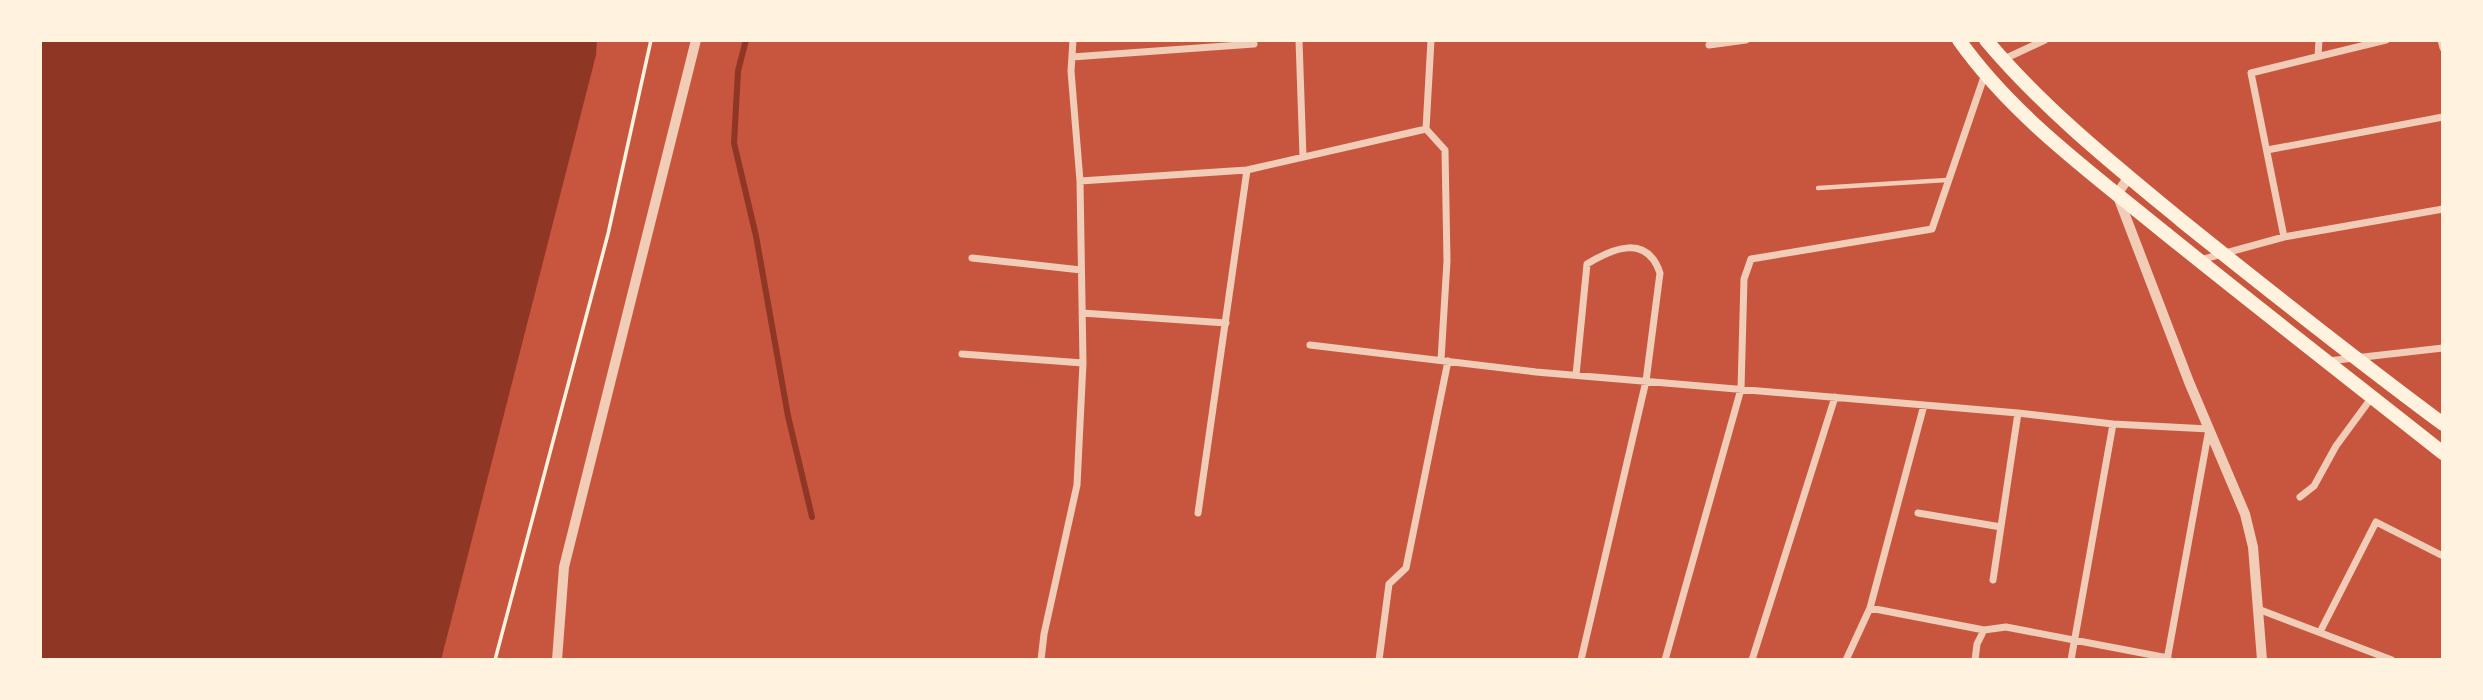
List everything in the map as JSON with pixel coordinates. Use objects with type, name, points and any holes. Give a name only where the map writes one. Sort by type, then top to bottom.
[{"type":"main road","points":[[1959,40],[1985,74],[2044,133],[2443,453]]},
{"type":"main road","points":[[1986,40],[2002,60],[2099,153],[2355,358],[2443,424]]},
{"type":"street","points":[[557,660],[564,567],[696,40]]},
{"type":"street","points":[[1041,660],[1044,634],[1077,485],[1083,363],[1080,181],[1071,71],[1073,40]]},
{"type":"street","points":[[1299,40],[1303,157]]},
{"type":"street","points":[[1378,660],[1390,583],[1406,568],[1445,361],[1445,150],[1426,129],[1431,40]]},
{"type":"street","points":[[1709,46],[1746,40]]},
{"type":"street","points":[[2002,60],[2045,40]]},
{"type":"street","points":[[2318,55],[2319,40]]},
{"type":"street","points":[[2284,237],[2251,73],[2386,40]]},
{"type":"street","points":[[2441,40],[2443,48]]},
{"type":"street","points":[[1072,57],[1254,44]]},
{"type":"street","points":[[1665,660],[1741,389],[1744,279],[1751,258],[1932,229],[1985,74]]},
{"type":"street","points":[[2267,150],[2443,117]]},
{"type":"street","points":[[1080,181],[1247,170],[1426,129]]},
{"type":"street","points":[[1198,513],[1247,170]]},
{"type":"street","points":[[2129,177],[2117,194],[2245,514],[2253,547],[2262,660]]},
{"type":"street","points":[[2199,260],[2284,237],[2443,209]]},
{"type":"street","points":[[1576,375],[1587,264],[1606,252],[1630,247],[1648,254],[1656,262],[1660,274],[1646,381],[1581,660]]},
{"type":"street","points":[[972,258],[1081,270]]},
{"type":"street","points":[[1082,313],[1226,323]]},
{"type":"street","points":[[1310,345],[1576,375],[2018,413],[2113,424],[2209,429]]},
{"type":"street","points":[[2327,362],[2443,348]]},
{"type":"street","points":[[962,354],[1083,363]]},
{"type":"street","points":[[1752,660],[1835,397]]},
{"type":"street","points":[[2300,497],[2314,486],[2336,446],[2372,397]]},
{"type":"street","points":[[1846,660],[1870,608],[1924,405]]},
{"type":"street","points":[[1993,580],[2018,413]]},
{"type":"street","points":[[2071,660],[2113,424]]},
{"type":"street","points":[[1870,608],[1984,630],[2006,627],[2167,659],[2209,429]]},
{"type":"street","points":[[1918,513],[2001,527]]},
{"type":"street","points":[[2320,632],[2376,522],[2443,556]]},
{"type":"street","points":[[2259,609],[2392,660]]},
{"type":"street","points":[[1975,660],[1977,644],[1984,630]]},
{"type":"lane","points":[[1818,188],[1947,180]]},
{"type":"path","points":[[495,660],[608,234],[651,40]]},
{"type":"shaded area","points":[[40,40],[597,40],[596,55],[441,660],[40,660]]},
{"type":"waterway","points":[[746,40],[738,71],[734,143],[756,236],[788,416],[812,517]]}]
